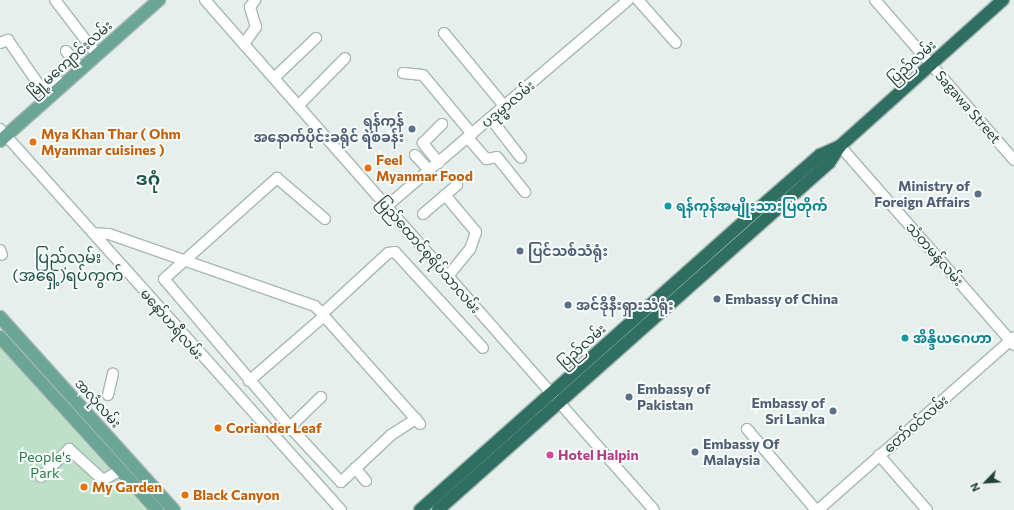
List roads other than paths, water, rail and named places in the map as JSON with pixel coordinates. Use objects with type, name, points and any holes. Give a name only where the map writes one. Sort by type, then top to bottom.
[{"type":"highway","name":"ပြည်လမ်း","points":[[420,510],[555,398],[829,163],[840,146],[1004,0]]},
{"type":"highway","name":"ပြည်လမ်း","points":[[438,510],[555,398]]},
{"type":"main road","name":"မြို့မကျောင်းလမ်း","points":[[2,136],[64,85],[159,0]]},
{"type":"main road","name":"အလုံလမ်း","points":[[0,317],[174,510]]},
{"type":"main road","name":"အလုံလမ်း","points":[[0,337],[157,510]]},
{"type":"street","points":[[55,0],[97,55]]},
{"type":"street","name":"ပြည်ထောင်စုရိပ်သာလမ်း","points":[[205,0],[654,510]]},
{"type":"street","points":[[244,44],[256,27],[250,7],[255,0]]},
{"type":"street","name":"ပဒုမ္မာလမ်း","points":[[386,206],[491,119],[628,0]]},
{"type":"street","points":[[638,0],[676,43]]},
{"type":"street","name":"Sagawa Street","points":[[875,0],[1014,160]]},
{"type":"street","points":[[444,33],[505,107]]},
{"type":"street","points":[[274,78],[316,38]]},
{"type":"street","points":[[0,43],[8,40],[39,85],[47,87],[57,80],[64,85]]},
{"type":"street","points":[[66,51],[81,69]]},
{"type":"street","points":[[298,106],[346,58]]},
{"type":"street","points":[[403,73],[423,75],[486,159],[497,157],[525,192]]},
{"type":"street","points":[[491,119],[521,158]]},
{"type":"street","points":[[439,163],[423,143],[442,124]]},
{"type":"street","name":"မနော်ဟရီလမ်း","points":[[2,136],[93,233],[341,510]]},
{"type":"street","name":"သံတမန်လမ်း","points":[[840,146],[1013,341]]},
{"type":"street","points":[[414,155],[429,170]]},
{"type":"street","points":[[93,233],[109,234],[184,260],[314,306],[323,315],[418,421],[391,435],[341,482],[249,381],[164,282],[184,260],[277,178],[325,219]]},
{"type":"street","points":[[423,214],[457,185]]},
{"type":"street","points":[[445,195],[476,232],[470,249],[448,276]]},
{"type":"street","points":[[249,381],[323,315],[388,253],[395,252],[483,348]]},
{"type":"street","name":"တော်ဝင်လမ်း","points":[[817,510],[1013,341]]},
{"type":"street","points":[[108,395],[113,374]]},
{"type":"street","points":[[290,427],[321,398]]},
{"type":"street","points":[[747,429],[817,510]]},
{"type":"street","points":[[41,477],[69,449],[104,480],[121,470]]},
{"type":"street","points":[[879,455],[927,510]]},
{"type":"street","points":[[355,468],[366,481]]},
{"type":"place","name":"ရန်ကုန် အနောက်ပိုင်းခရိုင် ရဲစခန်း","points":[[412,129]]},
{"type":"place","name":"Mya Khan Thar ( Ohm Myanmar cuisines )","points":[[33,142]]},
{"type":"place","name":"Feel Myanmar Food","points":[[368,168]]},
{"type":"place","name":"Ministry of Foreign Affairs","points":[[978,194]]},
{"type":"place","name":"ရန်ကုန်အမျိုးသားပြတိုက်","points":[[668,206]]},
{"type":"place","name":"ပြင်သစ်သံရုံး","points":[[520,251]]},
{"type":"place","name":"Embassy of China","points":[[717,299]]},
{"type":"place","name":"အင်ဒိုနီးရှားသံရုံး","points":[[568,305]]},
{"type":"place","name":"အိန္ဒိယဂေဟာ","points":[[905,338]]},
{"type":"place","name":"Embassy of Pakistan","points":[[629,397]]},
{"type":"place","name":"Embassy of Sri Lanka","points":[[833,411]]},
{"type":"place","name":"Coriander Leaf","points":[[218,428]]},
{"type":"place","name":"Embassy Of Malaysia","points":[[695,452]]},
{"type":"place","name":"Hotel Halpin","points":[[550,455]]},
{"type":"place","name":"My Garden","points":[[84,487]]},
{"type":"place","name":"Black Canyon","points":[[185,495]]},
{"type":"district","name":"ဒဂုံ","points":[[148,178]]},
{"type":"district","name":"ပြည်လမ်း (အရှေ့)ရပ်ကွက်","points":[[68,266]]},
{"type":"park label","name":"People's Park","points":[[45,466]]}]
